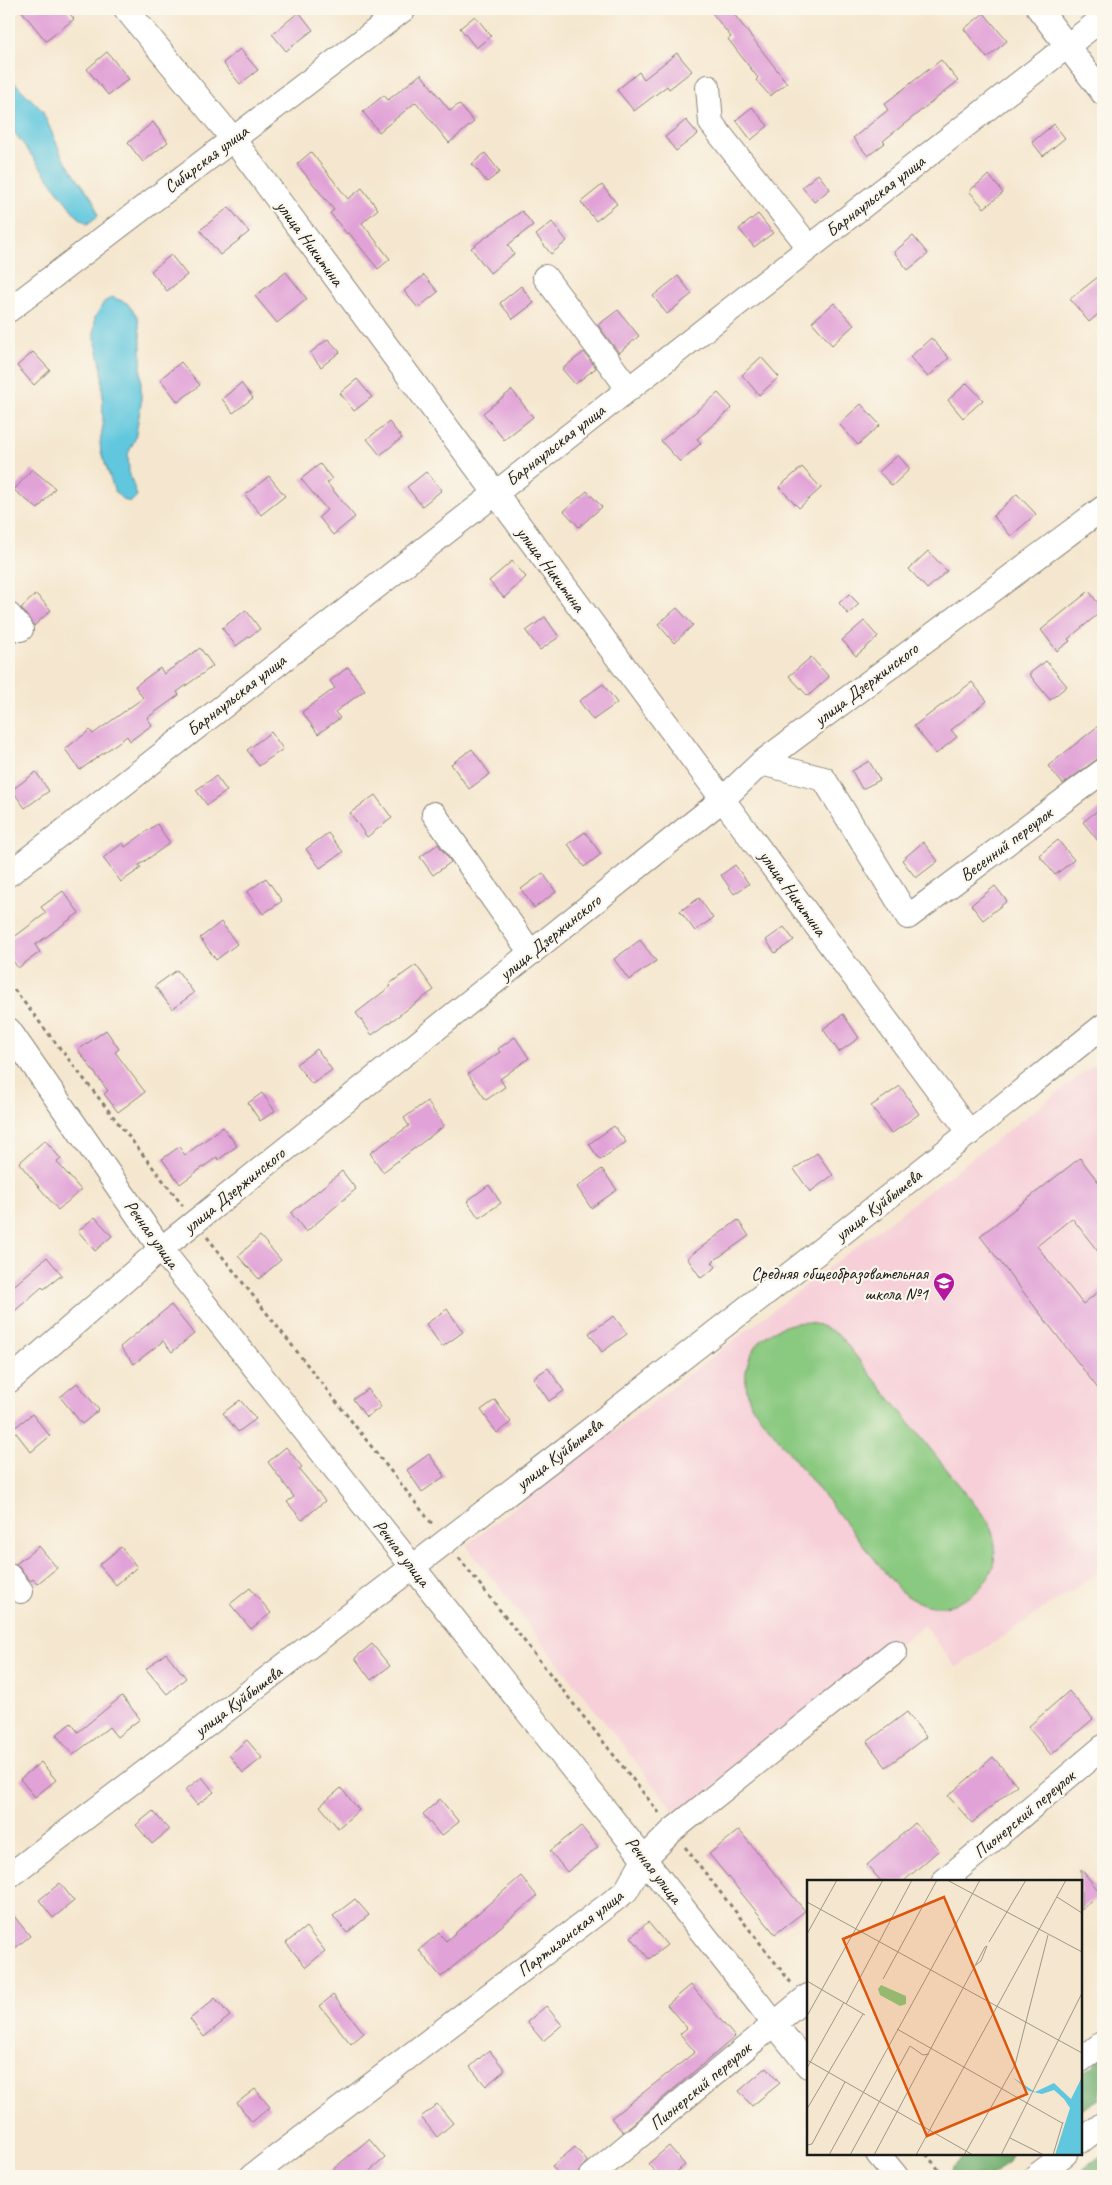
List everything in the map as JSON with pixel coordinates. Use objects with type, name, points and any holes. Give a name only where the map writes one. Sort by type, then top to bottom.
[{"type":"street","name":"улица Никитина","points":[[126,9],[233,139],[970,1133]]},
{"type":"street","name":"Сибирская улица","points":[[9,310],[404,9]]},
{"type":"street","points":[[1039,9],[1103,93]]},
{"type":"street","name":"Барнаульская улица","points":[[9,874],[1103,18]]},
{"type":"street","points":[[708,87],[711,123],[809,247]]},
{"type":"street","points":[[545,276],[628,388]]},
{"type":"street","name":"улица Дзержинского","points":[[9,1381],[161,1249],[723,799],[761,763],[1103,508]]},
{"type":"street","name":"Весенний переулок","points":[[761,763],[824,779],[908,917],[1103,771]]},
{"type":"street","points":[[434,814],[531,953]]},
{"type":"street","name":"улица Куйбышева","points":[[9,1876],[446,1542],[970,1133],[1103,1026]]},
{"type":"street","name":"Речная улица","points":[[9,1030],[161,1249],[807,2065]]},
{"type":"street","name":"Партизанская улица","points":[[252,2176],[626,1891],[644,1859],[673,1830],[894,1652]]},
{"type":"street","name":"Пионерский переулок","points":[[945,1880],[1103,1747]]},
{"type":"street","name":"Пионерский переулок","points":[[591,2176],[806,1998]]},
{"type":"street","points":[[1082,2059],[1103,2043]]},
{"type":"street","points":[[1082,2140],[1103,2124]]},
{"type":"street","points":[[879,2155],[896,2176]]},
{"type":"street","points":[[1038,2166],[1063,2155]]},
{"type":"path","points":[[9,983],[446,1542],[806,1998]]},
{"type":"path","points":[[927,2155],[944,2176]]},
{"type":"shaded area","name":"Средняя общеобразовательная школа №1","points":[[1103,1058],[1103,1569],[956,1668],[924,1625],[677,1815],[466,1545]]},
{"type":"green space","points":[[804,1322],[823,1327],[840,1336],[988,1521],[994,1540],[994,1561],[983,1585],[974,1594],[950,1605],[937,1606],[920,1603],[900,1591],[752,1406],[747,1390],[746,1375],[748,1362],[754,1349],[774,1331],[788,1325]]},
{"type":"green space","points":[[1103,2055],[1103,2087],[1100,2090],[1099,2099],[1082,2109],[1082,2072],[1091,2067]]},
{"type":"green space","points":[[1103,2154],[1103,2176],[1074,2176]]},
{"type":"green space","points":[[967,2155],[1012,2155],[1009,2161],[992,2176],[951,2176],[953,2169]]},
{"type":"water","points":[[9,77],[42,110],[63,158],[94,201],[98,216],[87,224],[75,214],[9,125]]},
{"type":"water","points":[[112,297],[127,303],[138,317],[141,341],[141,404],[135,439],[128,454],[129,472],[137,496],[131,502],[123,500],[115,492],[101,452],[100,443],[103,425],[102,370],[94,334],[95,317],[104,302]]},
{"type":"building","points":[[20,9],[66,9],[74,19],[46,41]]},
{"type":"building","points":[[709,9],[730,9],[787,83],[770,96],[756,80],[758,78],[728,39],[731,37]]},
{"type":"building","points":[[299,12],[313,30],[286,51],[272,34]]},
{"type":"building","points":[[984,13],[1007,41],[987,58],[964,29]]},
{"type":"building","points":[[475,16],[491,36],[476,48],[460,28]]},
{"type":"building","points":[[240,49],[258,70],[240,84],[223,63]]},
{"type":"building","points":[[107,52],[129,79],[108,95],[87,69]]},
{"type":"building","points":[[677,53],[692,71],[669,89],[667,86],[634,111],[617,90],[639,72],[644,79]]},
{"type":"building","points":[[941,60],[958,81],[883,141],[885,143],[868,156],[853,138],[888,110],[884,104]]},
{"type":"building","points":[[421,74],[450,111],[459,104],[474,122],[449,143],[416,102],[379,132],[363,112],[384,95],[388,100]]},
{"type":"building","points":[[752,107],[768,126],[751,140],[736,120]]},
{"type":"building","points":[[686,120],[698,134],[676,151],[665,137]]},
{"type":"building","points":[[153,122],[168,142],[143,162],[128,143]]},
{"type":"building","points":[[1054,124],[1065,138],[1043,156],[1032,142]]},
{"type":"building","points":[[311,152],[348,199],[362,188],[378,209],[362,223],[390,259],[378,269],[330,213],[334,210],[297,164]]},
{"type":"building","points":[[485,153],[500,172],[487,182],[472,164]]},
{"type":"building","points":[[818,174],[830,189],[814,202],[802,187]]},
{"type":"building","points":[[989,175],[1003,193],[984,208],[969,191]]},
{"type":"building","points":[[602,185],[617,204],[596,221],[581,202]]},
{"type":"building","points":[[229,207],[249,232],[220,255],[200,230]]},
{"type":"building","points":[[522,211],[533,225],[508,245],[514,254],[490,273],[471,248]]},
{"type":"building","points":[[758,214],[773,233],[754,247],[739,229]]},
{"type":"building","points":[[552,222],[567,241],[551,254],[536,235]]},
{"type":"building","points":[[913,236],[928,254],[908,270],[894,252]]},
{"type":"building","points":[[171,255],[187,275],[167,291],[151,271]]},
{"type":"building","points":[[286,272],[307,299],[277,323],[255,296]]},
{"type":"building","points":[[1103,273],[1103,310],[1089,322],[1070,299]]},
{"type":"building","points":[[424,275],[438,292],[418,308],[404,291]]},
{"type":"building","points":[[678,276],[692,294],[667,314],[653,296]]},
{"type":"building","points":[[521,286],[534,303],[513,319],[500,303]]},
{"type":"building","points":[[834,303],[854,325],[832,345],[812,322]]},
{"type":"building","points":[[618,310],[639,336],[619,353],[598,325]]},
{"type":"building","points":[[931,338],[949,358],[928,377],[910,357]]},
{"type":"building","points":[[328,339],[340,352],[321,367],[310,353]]},
{"type":"building","points":[[33,352],[50,370],[34,385],[17,366]]},
{"type":"building","points":[[584,352],[596,368],[575,384],[562,369]]},
{"type":"building","points":[[761,357],[779,377],[759,395],[742,375]]},
{"type":"building","points":[[181,362],[200,385],[178,402],[160,379]]},
{"type":"building","points":[[357,379],[372,397],[354,411],[340,393]]},
{"type":"building","points":[[241,383],[253,398],[233,413],[222,399]]},
{"type":"building","points":[[967,383],[983,400],[963,418],[948,400]]},
{"type":"building","points":[[512,390],[533,417],[504,440],[483,413]]},
{"type":"building","points":[[718,393],[732,408],[697,439],[701,443],[680,462],[661,441]]},
{"type":"building","points":[[861,404],[880,425],[858,445],[839,424]]},
{"type":"building","points":[[389,422],[402,438],[380,455],[367,439]]},
{"type":"building","points":[[898,455],[910,469],[892,486],[879,472]]},
{"type":"building","points":[[320,464],[332,479],[327,483],[355,517],[333,535],[319,517],[327,510],[301,479]]},
{"type":"building","points":[[802,467],[821,488],[799,508],[779,487]]},
{"type":"building","points":[[32,469],[55,488],[38,509],[14,490]]},
{"type":"building","points":[[426,472],[442,490],[422,506],[407,487]]},
{"type":"building","points":[[269,476],[285,496],[261,515],[245,495]]},
{"type":"building","points":[[587,491],[602,507],[579,527],[564,511]]},
{"type":"building","points":[[1017,494],[1036,514],[1011,536],[993,516]]},
{"type":"building","points":[[928,551],[947,571],[927,589],[909,569]]},
{"type":"building","points":[[512,561],[526,577],[504,598],[489,581]]},
{"type":"building","points":[[1089,591],[1103,610],[1068,639],[1070,641],[1057,651],[1041,630]]},
{"type":"building","points":[[36,594],[51,610],[34,626],[21,608]]},
{"type":"building","points":[[849,594],[859,604],[848,614],[839,603]]},
{"type":"building","points":[[677,608],[693,625],[674,643],[658,624]]},
{"type":"building","points":[[246,610],[260,629],[236,646],[222,628]]},
{"type":"building","points":[[545,617],[559,637],[540,650],[526,631]]},
{"type":"building","points":[[864,621],[878,637],[856,656],[842,640]]},
{"type":"building","points":[[200,648],[213,666],[177,692],[179,695],[147,718],[152,725],[130,741],[127,736],[80,770],[65,749],[90,730],[93,734],[143,698],[135,686],[160,668],[164,674]]},
{"type":"building","points":[[811,657],[829,677],[808,696],[789,676]]},
{"type":"building","points":[[1046,661],[1067,686],[1050,700],[1029,674]]},
{"type":"building","points":[[348,667],[365,690],[335,712],[340,718],[318,734],[302,712],[335,688],[330,681]]},
{"type":"building","points":[[972,682],[987,701],[951,730],[957,737],[936,754],[914,726]]},
{"type":"building","points":[[603,684],[617,703],[593,720],[579,701]]},
{"type":"building","points":[[1103,722],[1103,755],[1063,784],[1048,766]]},
{"type":"building","points":[[271,732],[283,749],[259,766],[247,750]]},
{"type":"building","points":[[472,749],[490,774],[469,789],[451,764]]},
{"type":"building","points":[[869,761],[880,780],[862,789],[852,771]]},
{"type":"building","points":[[36,772],[49,791],[25,808],[12,790]]},
{"type":"building","points":[[216,776],[227,791],[207,805],[196,790]]},
{"type":"building","points":[[375,795],[392,818],[367,837],[350,813]]},
{"type":"building","points":[[1103,806],[1103,847],[1083,822]]},
{"type":"building","points":[[157,824],[170,843],[139,865],[141,868],[121,882],[103,858],[123,843],[125,847]]},
{"type":"building","points":[[585,832],[601,854],[584,867],[568,844]]},
{"type":"building","points":[[328,833],[343,852],[320,868],[306,849]]},
{"type":"building","points":[[1058,840],[1074,860],[1055,875],[1039,855]]},
{"type":"building","points":[[923,842],[938,861],[916,878],[902,860]]},
{"type":"building","points":[[438,844],[451,862],[433,875],[420,857]]},
{"type":"building","points":[[735,865],[749,884],[734,894],[721,875]]},
{"type":"building","points":[[543,873],[556,892],[534,908],[521,889]]},
{"type":"building","points":[[266,878],[282,901],[263,914],[247,892]]},
{"type":"building","points":[[995,886],[1007,901],[983,920],[971,905]]},
{"type":"building","points":[[63,891],[79,913],[35,945],[40,952],[18,968],[9,955],[9,941],[46,913],[41,907]]},
{"type":"building","points":[[699,898],[713,918],[695,931],[680,911]]},
{"type":"building","points":[[221,922],[237,944],[216,960],[200,938]]},
{"type":"building","points":[[784,927],[794,940],[775,953],[766,940]]},
{"type":"building","points":[[640,940],[656,961],[629,980],[614,959]]},
{"type":"building","points":[[416,965],[434,990],[372,1035],[356,1013],[391,986],[389,984]]},
{"type":"building","points":[[177,970],[194,993],[172,1009],[155,986]]},
{"type":"building","points":[[843,1014],[859,1038],[839,1052],[823,1029]]},
{"type":"building","points":[[106,1030],[119,1049],[115,1052],[145,1092],[118,1112],[104,1094],[108,1091],[78,1050]]},
{"type":"building","points":[[515,1037],[529,1058],[500,1079],[505,1087],[486,1100],[468,1074],[500,1052],[498,1049]]},
{"type":"building","points":[[317,1049],[332,1070],[312,1084],[296,1064]]},
{"type":"building","points":[[900,1086],[919,1114],[891,1134],[871,1106]]},
{"type":"building","points":[[262,1093],[275,1111],[260,1121],[248,1103]]},
{"type":"building","points":[[427,1101],[444,1126],[383,1172],[370,1153],[409,1126],[404,1118]]},
{"type":"building","points":[[614,1126],[626,1142],[600,1160],[589,1144]]},
{"type":"building","points":[[223,1127],[237,1146],[218,1160],[217,1157],[180,1184],[162,1159],[179,1147],[185,1155]]},
{"type":"building","points":[[45,1140],[61,1159],[57,1162],[81,1190],[58,1210],[19,1163]]},
{"type":"building","points":[[817,1153],[833,1175],[810,1192],[794,1169]]},
{"type":"building","points":[[1080,1158],[1103,1188],[1103,1258],[1072,1218],[1037,1246],[1083,1304],[1103,1288],[1103,1395],[980,1236]]},
{"type":"building","points":[[602,1169],[617,1190],[591,1208],[577,1187]]},
{"type":"building","points":[[342,1171],[356,1189],[306,1232],[291,1213]]},
{"type":"building","points":[[489,1185],[501,1203],[479,1218],[467,1201]]},
{"type":"building","points":[[95,1217],[112,1236],[95,1251],[78,1231]]},
{"type":"building","points":[[738,1220],[749,1236],[712,1262],[716,1267],[701,1278],[687,1258]]},
{"type":"building","points":[[260,1236],[281,1260],[259,1279],[238,1256]]},
{"type":"building","points":[[47,1257],[62,1275],[44,1289],[42,1287],[9,1316],[9,1290]]},
{"type":"building","points":[[171,1305],[194,1334],[172,1352],[163,1341],[134,1364],[120,1347]]},
{"type":"building","points":[[447,1309],[463,1332],[442,1347],[426,1324]]},
{"type":"building","points":[[614,1316],[627,1334],[602,1352],[589,1333]]},
{"type":"building","points":[[548,1368],[564,1391],[549,1401],[533,1378]]},
{"type":"building","points":[[77,1383],[99,1410],[82,1424],[60,1397]]},
{"type":"building","points":[[368,1389],[381,1407],[366,1417],[353,1399]]},
{"type":"building","points":[[240,1400],[256,1419],[238,1432],[223,1413]]},
{"type":"building","points":[[495,1400],[511,1422],[497,1433],[481,1410]]},
{"type":"building","points":[[32,1414],[50,1436],[31,1452],[13,1429]]},
{"type":"building","points":[[286,1447],[302,1467],[299,1469],[325,1501],[302,1520],[287,1502],[294,1497],[268,1462]]},
{"type":"building","points":[[429,1454],[445,1476],[422,1492],[407,1470]]},
{"type":"building","points":[[39,1546],[57,1568],[37,1584],[33,1579],[31,1581],[16,1564]]},
{"type":"building","points":[[121,1547],[137,1567],[116,1585],[99,1565]]},
{"type":"building","points":[[250,1588],[271,1613],[251,1629],[230,1604]]},
{"type":"building","points":[[372,1644],[390,1666],[371,1680],[355,1658]]},
{"type":"building","points":[[166,1653],[186,1678],[167,1694],[146,1669]]},
{"type":"building","points":[[1069,1691],[1093,1719],[1051,1755],[1028,1727]]},
{"type":"building","points":[[122,1696],[140,1719],[117,1737],[109,1727],[73,1755],[56,1735],[71,1723],[78,1732]]},
{"type":"building","points":[[907,1712],[926,1737],[886,1767],[867,1742]]},
{"type":"building","points":[[247,1740],[262,1758],[243,1773],[229,1755]]},
{"type":"building","points":[[993,1757],[1017,1785],[972,1823],[948,1796]]},
{"type":"building","points":[[41,1762],[56,1780],[35,1797],[20,1779]]},
{"type":"building","points":[[202,1777],[214,1792],[197,1805],[185,1790]]},
{"type":"building","points":[[341,1788],[359,1810],[338,1828],[320,1806]]},
{"type":"building","points":[[440,1799],[459,1822],[441,1836],[423,1814]]},
{"type":"building","points":[[153,1811],[169,1830],[152,1844],[136,1825]]},
{"type":"building","points":[[915,1823],[939,1850],[905,1880],[880,1880],[867,1865]]},
{"type":"building","points":[[581,1826],[598,1847],[567,1872],[550,1851]]},
{"type":"building","points":[[739,1830],[805,1911],[775,1934],[709,1854]]},
{"type":"building","points":[[1081,1869],[1101,1894],[1082,1908],[1082,1880]]},
{"type":"building","points":[[521,1876],[537,1896],[441,1977],[419,1950],[439,1933],[446,1941]]},
{"type":"building","points":[[60,1883],[74,1901],[53,1918],[39,1900]]},
{"type":"building","points":[[355,1899],[369,1915],[347,1933],[333,1916]]},
{"type":"building","points":[[9,1910],[30,1936],[9,1953]]},
{"type":"building","points":[[648,1922],[667,1945],[649,1959],[631,1937]]},
{"type":"building","points":[[306,1927],[325,1951],[306,1967],[286,1943]]},
{"type":"building","points":[[691,1985],[735,2037],[623,2132],[611,2118],[695,2052],[680,2034],[687,2028],[667,2005]]},
{"type":"building","points":[[333,1995],[364,2033],[351,2044],[320,2006]]},
{"type":"building","points":[[215,1998],[230,2016],[204,2037],[190,2019]]},
{"type":"building","points":[[546,2006],[562,2025],[543,2041],[527,2022]]},
{"type":"building","points":[[489,2050],[505,2070],[486,2086],[470,2067]]},
{"type":"building","points":[[767,2067],[780,2083],[752,2106],[739,2091]]},
{"type":"building","points":[[255,2089],[270,2107],[252,2122],[237,2103]]},
{"type":"building","points":[[437,2104],[453,2123],[437,2137],[421,2117]]},
{"type":"building","points":[[369,2139],[385,2158],[364,2176],[325,2176]]},
{"type":"building","points":[[669,2146],[685,2165],[672,2176],[659,2176],[648,2164]]},
{"type":"building","points":[[575,2147],[587,2161],[576,2176],[560,2176],[552,2166]]},
{"type":"place","name":"Средняя общеобразовательная школа №1","points":[[944,1302]]}]
